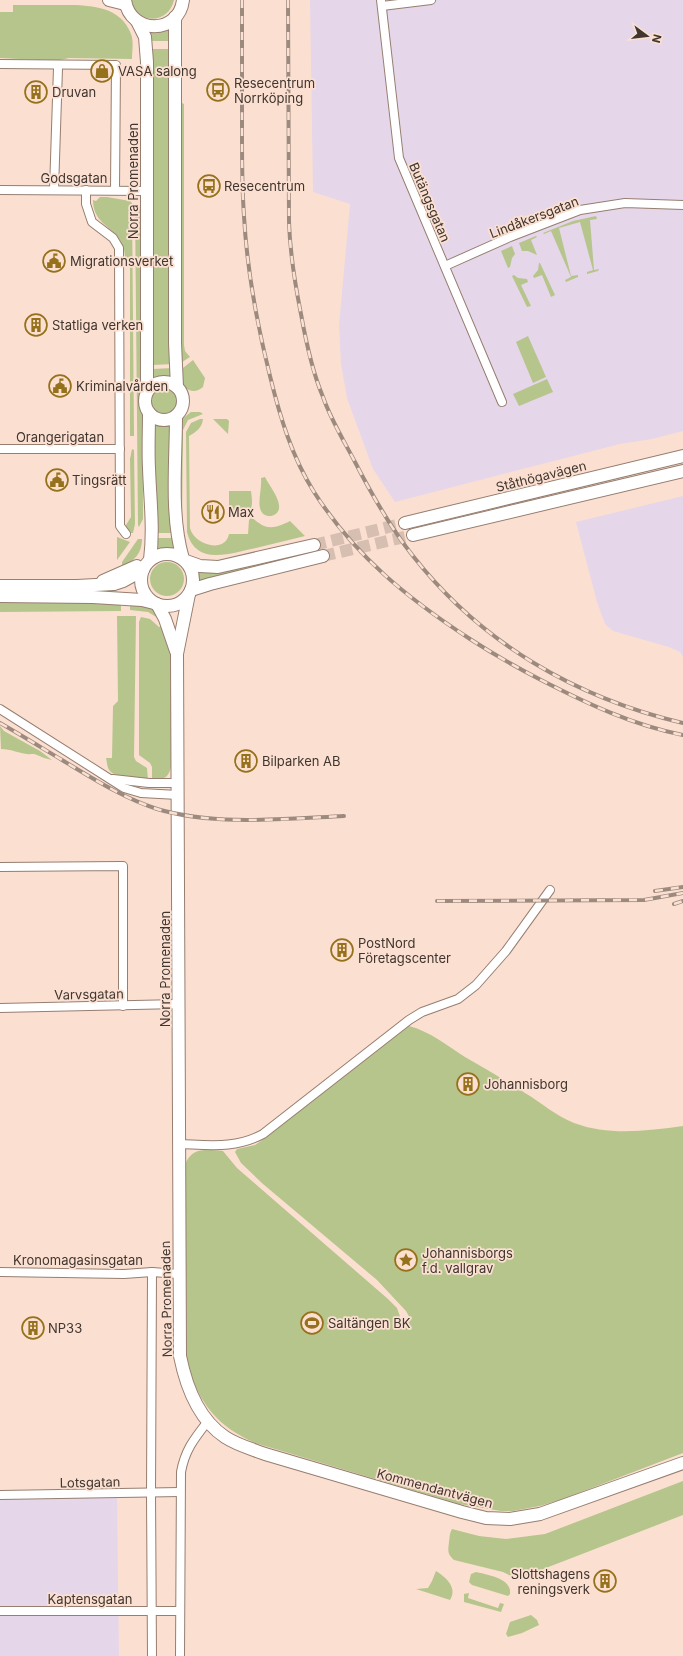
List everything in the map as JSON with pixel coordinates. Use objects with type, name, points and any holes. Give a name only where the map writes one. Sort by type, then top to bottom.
[{"type":"main road","points":[[109,0],[125,2]]},
{"type":"main road","points":[[137,21],[145,25],[157,26],[169,22],[180,10],[183,0]]},
{"type":"main road","name":"Norra Promenaden","points":[[125,2],[132,17],[137,21],[145,37],[147,45],[147,391]]},
{"type":"main road","points":[[149,413],[157,419],[172,419],[181,409],[183,403],[182,395],[177,386],[175,342],[175,17]]},
{"type":"main road","points":[[152,601],[143,591],[140,580],[152,536],[152,506],[149,467],[149,413],[145,402],[147,391],[151,387],[161,382],[167,382],[177,386]]},
{"type":"main road","points":[[176,416],[177,536],[184,560],[193,575],[188,595]]},
{"type":"main road","name":"Ståthögavägen","points":[[405,523],[683,456]]},
{"type":"main road","name":"Ståthögavägen","points":[[412,535],[683,470]]},
{"type":"main road","points":[[0,596],[92,591],[144,565],[157,555],[166,553],[175,555],[200,566],[218,567],[314,545]]},
{"type":"main road","points":[[0,586],[92,591],[125,591],[170,606],[210,584],[323,556]]},
{"type":"main road","name":"Norra Promenaden","points":[[188,595],[177,616],[180,640],[177,654],[180,1356],[183,1372],[191,1392],[199,1409],[208,1421]]},
{"type":"main road","name":"Norra Promenaden","points":[[152,601],[168,625],[177,654]]},
{"type":"main road","name":"Kommendantvägen","points":[[208,1421],[225,1437],[265,1454],[486,1518],[510,1519],[540,1514],[683,1463]]},
{"type":"street","points":[[382,3],[431,0]]},
{"type":"street","name":"Butängsgatan","points":[[382,3],[399,158],[502,402]]},
{"type":"street","points":[[0,64],[116,66],[115,190]]},
{"type":"street","points":[[54,190],[58,84],[57,64]]},
{"type":"street","name":"Godsgatan","points":[[0,190],[148,191]]},
{"type":"street","points":[[86,190],[86,204],[92,222],[113,238],[119,248],[120,526],[126,534]]},
{"type":"street","name":"Lindåkersgatan","points":[[445,266],[510,237],[580,210],[625,203],[683,205]]},
{"type":"street","name":"Orangerigatan","points":[[0,449],[120,448]]},
{"type":"street","points":[[0,709],[124,788],[141,792],[178,795]]},
{"type":"street","points":[[111,779],[149,783],[178,783]]},
{"type":"street","points":[[0,867],[123,866],[123,1006]]},
{"type":"street","points":[[179,1144],[230,1145],[251,1140],[263,1134],[410,1020],[422,1012],[458,999],[476,985],[506,951],[550,890]]},
{"type":"street","name":"Varvsgatan","points":[[0,1008],[179,1004]]},
{"type":"street","name":"Kronomagasinsgatan","points":[[0,1272],[124,1274],[152,1272],[179,1274]]},
{"type":"street","points":[[152,1272],[152,1656]]},
{"type":"street","points":[[180,1656],[181,1472],[185,1453],[208,1421]]},
{"type":"street","name":"Lotsgatan","points":[[0,1495],[180,1492]]},
{"type":"street","name":"Kaptensgatan","points":[[0,1611],[180,1610]]},
{"type":"shaded area","points":[[310,0],[683,0],[683,431],[652,439],[620,444],[395,502],[373,469],[347,398],[341,364],[339,325],[350,204],[313,192]]},
{"type":"shaded area","points":[[683,496],[683,657],[680,652],[669,647],[613,631],[605,624],[597,602],[576,522]]},
{"type":"shaded area","points":[[117,1494],[119,1656],[0,1656],[0,1495]]},
{"type":"green space","points":[[131,0],[174,0],[171,8],[166,14],[159,18],[152,19],[146,18],[139,14],[134,8]]},
{"type":"green space","points":[[13,5],[78,5],[110,11],[126,24],[131,34],[133,43],[132,59],[69,58],[56,61],[0,58],[0,12],[13,12]]},
{"type":"green space","points":[[171,25],[172,41],[150,41],[148,28]]},
{"type":"green space","points":[[151,49],[172,49],[173,364],[153,365],[154,74]]},
{"type":"green space","points":[[178,101],[184,104],[184,345],[185,351],[190,357],[179,364]]},
{"type":"green space","points":[[100,197],[130,201],[132,203],[134,436],[130,436],[130,262],[125,262],[124,250],[120,240],[97,215],[93,200],[96,201]]},
{"type":"green space","points":[[135,205],[139,205],[142,215],[143,519],[139,527],[138,525]]},
{"type":"green space","points":[[596,216],[597,219],[590,220],[594,270],[599,269],[598,271],[587,274],[587,272],[593,270],[580,222],[559,228],[571,276],[578,275],[578,277],[566,282],[565,280],[571,277],[551,231],[544,234],[543,233],[573,221]]},
{"type":"green space","points":[[536,236],[537,237],[531,240],[537,255],[528,251],[522,251],[519,243]]},
{"type":"green space","points":[[512,246],[515,254],[512,258],[510,267],[508,268],[501,251]]},
{"type":"green space","points":[[539,263],[555,295],[551,297],[542,275],[534,278],[533,276],[538,270]]},
{"type":"green space","points":[[514,275],[518,278],[527,279],[528,282],[521,285],[531,306],[527,307],[512,276]]},
{"type":"green space","points":[[528,336],[546,377],[533,383],[516,342]]},
{"type":"green space","points":[[193,360],[205,378],[203,387],[193,391],[188,390],[183,386],[179,369],[183,368]]},
{"type":"green space","points":[[173,368],[173,380],[165,377],[153,379],[153,369]]},
{"type":"green space","points":[[547,379],[553,392],[519,406],[513,394]]},
{"type":"green space","points":[[164,387],[174,391],[178,401],[174,411],[164,415],[154,411],[150,401],[154,391]]},
{"type":"green space","points":[[191,412],[200,412],[203,414],[188,420],[183,430],[182,526],[179,522],[180,426],[182,419]]},
{"type":"green space","points":[[203,419],[200,427],[189,436],[190,528],[197,539],[203,543],[216,545],[222,544],[229,534],[248,534],[249,520],[251,518],[267,527],[278,526],[290,521],[305,536],[236,553],[216,555],[206,554],[198,550],[192,543],[187,532],[186,432],[191,423]]},
{"type":"green space","points":[[213,419],[227,419],[229,421],[228,434]]},
{"type":"green space","points":[[153,423],[163,426],[170,425],[174,533],[154,533]]},
{"type":"green space","points":[[132,449],[134,450],[135,524],[133,533],[130,533],[125,528],[131,517],[130,459]]},
{"type":"green space","points":[[265,477],[275,494],[279,505],[279,509],[275,515],[271,516],[265,515],[260,508],[261,478]]},
{"type":"green space","points":[[229,491],[251,491],[251,509],[242,514],[229,513]]},
{"type":"green space","points":[[117,537],[130,542],[117,560]]},
{"type":"green space","points":[[155,538],[175,538],[177,550],[162,548],[157,550]]},
{"type":"green space","points":[[138,539],[142,539],[139,553],[122,568],[122,562]]},
{"type":"green space","points":[[318,549],[319,553],[197,583],[198,572],[211,573],[228,571]]},
{"type":"green space","points":[[164,562],[170,562],[174,563],[181,569],[184,579],[183,586],[177,593],[170,596],[164,596],[160,595],[153,589],[150,582],[150,576],[151,572],[157,565]]},
{"type":"green space","points":[[0,601],[121,602],[121,611],[0,612]]},
{"type":"green space","points":[[130,602],[143,604],[151,608],[157,614],[158,618],[148,612],[130,610]]},
{"type":"green space","points":[[117,616],[136,616],[134,757],[136,761],[147,768],[148,780],[117,775],[110,771],[107,765],[106,758],[112,758],[113,706],[118,701]]},
{"type":"green space","points":[[141,617],[150,619],[159,627],[164,625],[171,657],[173,692],[172,763],[168,775],[157,780],[152,780],[152,767],[150,763],[139,755],[139,622]]},
{"type":"green space","points":[[0,726],[4,731],[40,751],[52,760],[34,754],[1,749]]},
{"type":"green space","points":[[409,1026],[424,1031],[438,1039],[465,1057],[518,1088],[555,1113],[574,1123],[601,1130],[614,1131],[642,1131],[683,1126],[683,1453],[563,1499],[540,1506],[513,1511],[501,1511],[459,1504],[255,1443],[230,1429],[220,1421],[204,1402],[192,1379],[187,1365],[185,1165],[191,1155],[200,1150],[223,1151],[237,1168],[388,1299],[397,1308],[402,1322],[411,1320],[406,1311],[377,1280],[263,1184],[241,1163],[235,1152],[237,1149],[255,1145],[264,1139]]},
{"type":"green space","points":[[683,1481],[683,1515],[520,1578],[515,1578],[503,1572],[454,1560],[448,1552],[452,1529],[479,1536],[506,1539],[545,1534]]},
{"type":"green space","points":[[436,1571],[444,1576],[452,1587],[453,1591],[450,1600],[416,1589],[428,1588]]},
{"type":"green space","points":[[476,1572],[493,1576],[503,1581],[510,1589],[510,1594],[508,1596],[472,1585],[469,1582],[471,1574]]},
{"type":"green space","points":[[469,1593],[468,1598],[498,1608],[500,1603],[504,1604],[501,1612],[464,1602],[464,1594]]},
{"type":"green space","points":[[531,1615],[537,1620],[539,1625],[522,1633],[508,1637],[506,1634],[510,1622]]},
{"type":"tunnel","points":[[314,545],[405,523]]},
{"type":"tunnel","points":[[323,556],[413,535]]},
{"type":"railway","points":[[242,0],[242,185],[245,236],[250,277],[261,337],[278,406],[293,451],[306,479],[330,515],[365,556],[404,591],[447,624],[496,655],[558,689],[592,705],[664,731],[683,735]]},
{"type":"railway","points":[[288,0],[289,222],[290,245],[295,280],[307,346],[319,387],[326,406],[368,487],[389,522],[413,556],[440,587],[469,615],[500,640],[533,663],[568,682],[605,699],[643,712],[683,723]]},
{"type":"railway","points":[[0,723],[108,787],[157,809],[202,818],[249,820],[344,816]]},
{"type":"railway","points":[[655,891],[683,887]]},
{"type":"railway","points":[[437,901],[644,900],[683,893]]},
{"type":"railway","points":[[674,904],[683,901]]},
{"type":"place","name":"VASA salong","points":[[102,71]]},
{"type":"place","name":"Resecentrum Norrköping","points":[[218,90]]},
{"type":"place","name":"Druvan","points":[[36,92]]},
{"type":"place","name":"Resecentrum","points":[[209,186]]},
{"type":"place","name":"Migrationsverket","points":[[54,261]]},
{"type":"place","name":"Statliga verken","points":[[36,325]]},
{"type":"place","name":"Kriminalvården","points":[[60,386]]},
{"type":"place","name":"Tingsrätt","points":[[57,480]]},
{"type":"place","name":"Max","points":[[213,512]]},
{"type":"place","name":"Bilparken AB","points":[[246,761]]},
{"type":"place","name":"PostNord Företagscenter","points":[[342,950]]},
{"type":"place","name":"Johannisborg","points":[[468,1084]]},
{"type":"place","name":"Johannisborgs f.d. vallgrav","points":[[406,1260]]},
{"type":"place","name":"Saltängen BK","points":[[312,1323]]},
{"type":"place","name":"NP33","points":[[33,1328]]},
{"type":"place","name":"Slottshagens reningsverk","points":[[605,1581]]}]
